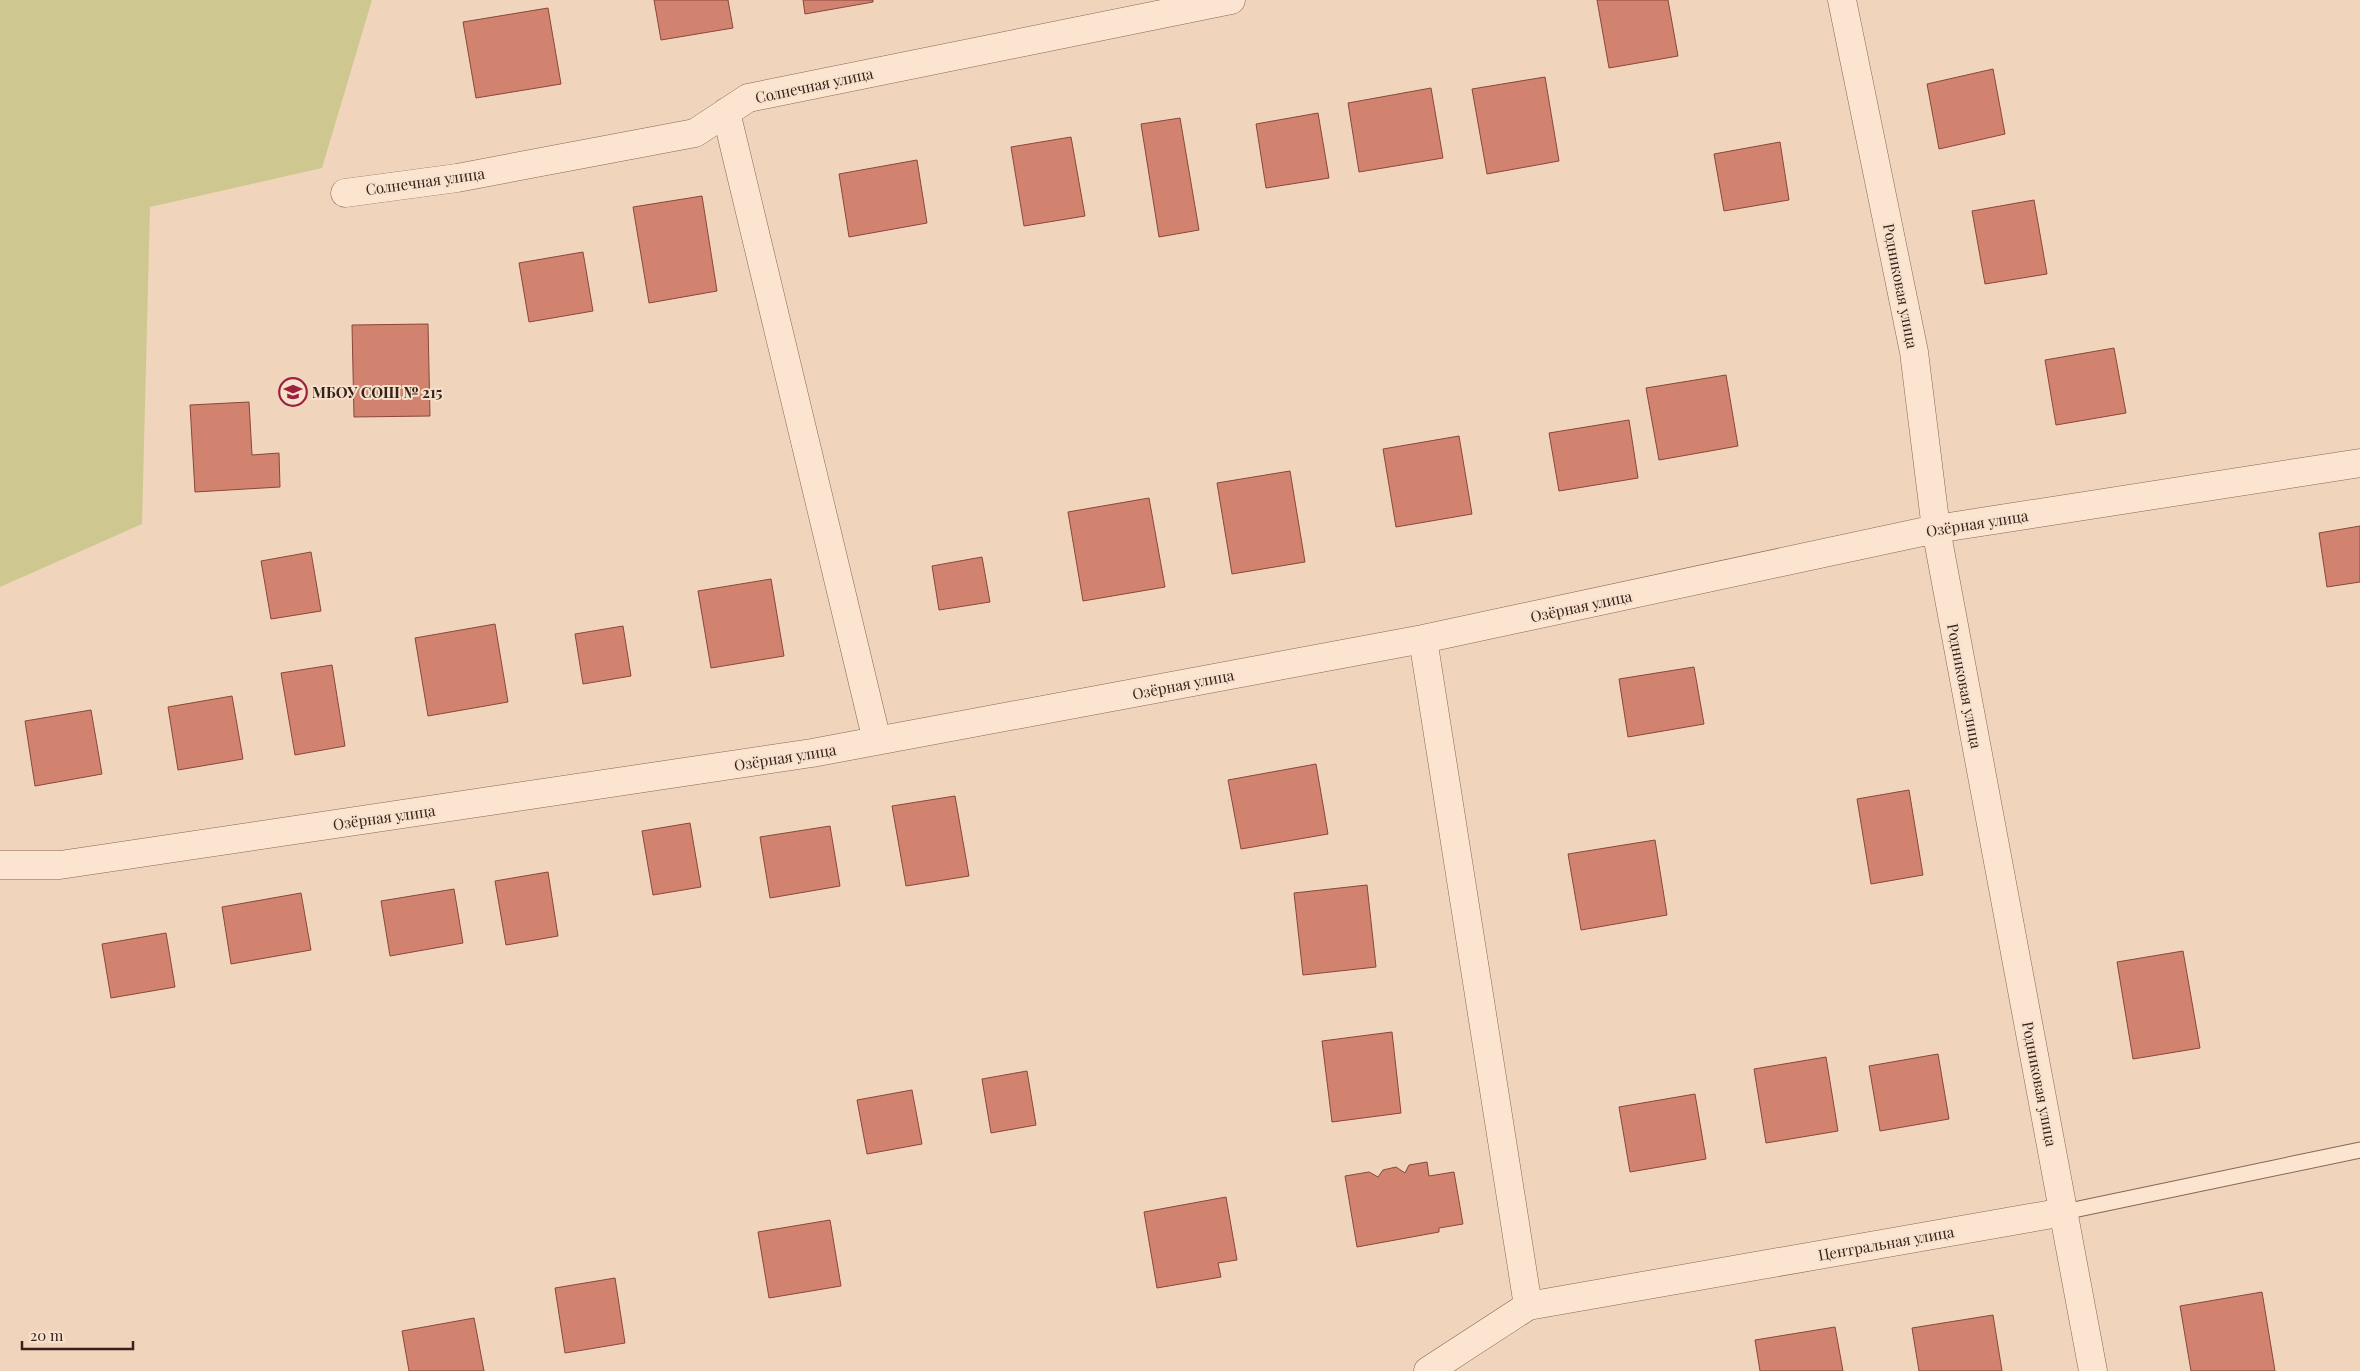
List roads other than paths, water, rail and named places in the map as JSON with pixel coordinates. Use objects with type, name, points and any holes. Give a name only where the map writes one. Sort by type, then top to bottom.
[{"type":"street","name":"Солнечная улица","points":[[345,193],[457,178],[695,133],[748,98],[1232,0]]},
{"type":"street","name":"Родниковая улица","points":[[1842,0],[1914,352],[1936,529],[2094,1371]]},
{"type":"street","points":[[726,112],[877,741]]},
{"type":"street","name":"Озёрная улица","points":[[0,865],[70,864],[802,754],[1423,639],[1936,529],[2360,463]]},
{"type":"street","points":[[1423,639],[1528,1306]]},
{"type":"street","name":"Центральная улица","points":[[1428,1371],[1528,1306],[2064,1212]]},
{"type":"lane","name":"Центральная улица","points":[[2064,1212],[2360,1150]]},
{"type":"place","name":"МБОУ СОШ № 215","points":[[293,392]]}]
